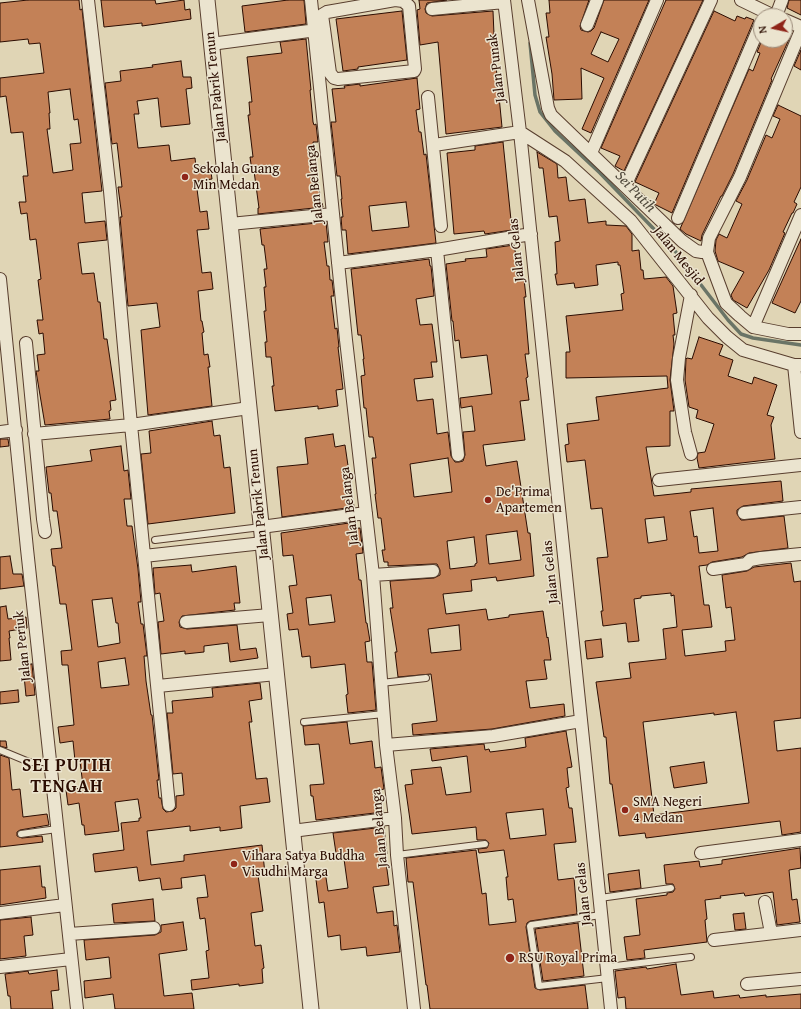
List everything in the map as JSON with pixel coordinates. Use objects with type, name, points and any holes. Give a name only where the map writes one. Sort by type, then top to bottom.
[{"type":"street","points":[[88,0],[110,191],[131,425],[169,805]]},
{"type":"street","name":"Jalan Pabrik Tenun","points":[[207,0],[311,1009]]},
{"type":"street","name":"Jalan Belanga","points":[[312,0],[319,30],[333,214],[373,575],[386,745],[395,818],[397,855],[414,1009]]},
{"type":"street","points":[[395,0],[403,1],[409,6],[416,69],[414,71],[338,79],[334,78],[330,73],[319,30],[322,15],[326,12],[395,0]]},
{"type":"street","points":[[528,0],[549,111],[562,126],[682,241],[696,251],[707,252]]},
{"type":"street","points":[[587,25],[597,0]]},
{"type":"street","points":[[591,153],[657,0]]},
{"type":"street","points":[[626,186],[711,0]]},
{"type":"street","points":[[741,0],[754,8]]},
{"type":"street","points":[[775,8],[782,0]]},
{"type":"street","points":[[432,9],[504,1]]},
{"type":"street","name":"Jalan Punak","points":[[504,1],[520,132]]},
{"type":"street","points":[[211,44],[319,30]]},
{"type":"street","points":[[801,30],[740,176],[709,238],[707,252],[726,303],[753,327],[788,334],[801,334]]},
{"type":"street","points":[[678,218],[754,48]]},
{"type":"street","points":[[428,97],[441,226]]},
{"type":"street","points":[[434,145],[520,132]]},
{"type":"street","name":"Jalan Gelas","points":[[520,132],[611,1009]]},
{"type":"street","name":"Jalan Mesjid","points":[[520,132],[565,161],[631,221],[708,318],[727,337],[743,350],[797,365]]},
{"type":"street","points":[[230,224],[333,214]]},
{"type":"street","points":[[753,327],[801,215]]},
{"type":"street","points":[[338,263],[437,250],[530,234]]},
{"type":"street","points":[[437,250],[458,454]]},
{"type":"street","name":"Jalan Periuk","points":[[0,284],[3,341],[16,430],[28,557],[77,1009]]},
{"type":"street","points":[[690,295],[676,380],[685,432],[691,454]]},
{"type":"street","points":[[26,343],[45,532]]},
{"type":"street","points":[[797,365],[801,432]]},
{"type":"street","points":[[34,434],[131,425],[249,408]]},
{"type":"street","points":[[0,432],[16,430]]},
{"type":"street","points":[[659,480],[801,465]]},
{"type":"street","points":[[744,513],[801,507]]},
{"type":"street","points":[[261,527],[366,513]]},
{"type":"street","points":[[144,556],[263,543]]},
{"type":"street","points":[[713,569],[746,564],[750,560],[761,558],[801,554]]},
{"type":"street","points":[[373,575],[433,571]]},
{"type":"street","points":[[186,622],[270,615]]},
{"type":"street","points":[[158,686],[276,674]]},
{"type":"street","points":[[386,745],[493,736],[581,721]]},
{"type":"street","points":[[292,831],[395,818]]},
{"type":"street","points":[[701,853],[801,840]]},
{"type":"street","points":[[765,902],[771,933]]},
{"type":"street","points":[[0,912],[65,905]]},
{"type":"street","points":[[69,934],[154,928]]},
{"type":"street","points":[[714,940],[801,930]]},
{"type":"street","points":[[0,967],[71,959]]},
{"type":"street","points":[[747,984],[801,979]]},
{"type":"lane","points":[[155,540],[261,527]]},
{"type":"lane","points":[[381,683],[426,678]]},
{"type":"lane","points":[[304,722],[384,714]]},
{"type":"lane","points":[[0,750],[29,762],[50,762]]},
{"type":"lane","points":[[21,834],[57,829]]},
{"type":"lane","points":[[397,855],[484,844]]},
{"type":"lane","points":[[600,898],[671,888]]},
{"type":"lane","points":[[601,915],[530,926],[539,986],[691,957]]},
{"type":"building","points":[[28,0],[79,0],[80,10],[82,9],[102,191],[82,193],[85,223],[105,221],[107,240],[78,243],[82,274],[94,273],[98,302],[100,302],[104,339],[107,339],[116,400],[110,401],[110,419],[45,425],[36,371],[39,371],[37,355],[45,354],[43,333],[39,334],[37,320],[43,320],[38,280],[41,279],[36,239],[30,240],[27,213],[21,214],[19,202],[26,202],[23,176],[28,176],[23,132],[11,133],[6,96],[0,97],[0,78],[44,73],[40,43],[29,44],[28,39],[0,42],[0,3]],"holes":[[[70,89],[74,120],[78,119],[81,143],[70,144],[73,170],[53,173],[47,129],[50,129],[48,92]]]},
{"type":"building","points":[[101,0],[155,0],[156,4],[184,0],[185,10],[190,9],[191,19],[142,26],[142,23],[104,27]]},
{"type":"building","points":[[288,0],[304,0],[306,24],[245,32],[242,6]]},
{"type":"building","points":[[419,0],[447,0],[427,3],[425,9],[426,13],[432,16],[493,11],[493,35],[502,127],[446,134],[438,42],[420,45],[417,10],[420,9]]},
{"type":"building","points":[[549,0],[589,0],[580,26],[581,30],[588,32],[594,28],[604,0],[649,0],[591,133],[582,129],[604,78],[581,68],[582,99],[554,100],[552,74],[546,37],[549,37],[546,13],[550,13]],"holes":[[[601,32],[619,39],[608,62],[591,54]]]},
{"type":"building","points":[[666,0],[703,0],[624,171],[615,166],[620,156],[601,148]]},
{"type":"building","points":[[789,0],[801,0],[801,15],[793,11],[793,8],[787,8]]},
{"type":"building","points":[[402,11],[407,60],[358,67],[358,69],[343,71],[336,19]]},
{"type":"building","points":[[714,11],[735,21],[737,16],[753,20],[672,213],[654,204],[659,193],[635,182]]},
{"type":"building","points":[[306,39],[313,122],[314,125],[316,124],[318,142],[313,142],[321,203],[323,207],[258,214],[259,208],[254,171],[252,171],[250,157],[253,157],[248,115],[250,115],[249,102],[252,102],[247,57],[282,53],[280,42]]},
{"type":"building","points":[[759,48],[785,48],[733,174],[702,235],[701,241],[686,234],[680,229],[749,69],[753,71],[760,53],[757,52]]},
{"type":"building","points":[[801,50],[801,70],[794,66]]},
{"type":"building","points":[[181,61],[183,77],[191,77],[192,88],[186,89],[190,124],[161,127],[158,98],[137,101],[139,114],[134,114],[138,148],[169,145],[171,161],[195,158],[196,167],[210,165],[212,179],[198,181],[199,189],[197,189],[200,212],[207,211],[209,229],[197,230],[202,273],[211,272],[213,289],[198,291],[201,321],[204,332],[202,333],[204,355],[208,354],[210,367],[208,367],[212,406],[148,415],[141,330],[160,327],[157,303],[128,306],[120,217],[122,217],[118,187],[122,187],[117,143],[112,144],[105,83],[121,81],[120,71],[153,67],[152,65]]},
{"type":"building","points":[[417,78],[420,109],[416,110],[424,155],[426,154],[436,243],[348,254],[346,230],[342,230],[341,217],[343,217],[340,176],[337,176],[331,122],[336,122],[332,89],[345,88],[344,86],[360,84],[360,86]],"holes":[[[406,202],[409,227],[372,231],[369,206]]]},
{"type":"building","points":[[778,105],[801,116],[801,187],[794,202],[797,204],[783,232],[785,233],[769,270],[747,308],[733,300],[731,295],[744,272],[718,261],[715,251],[716,240],[719,234],[727,238],[742,204],[736,201],[747,180],[766,135],[772,138],[780,119],[773,116]]},
{"type":"building","points":[[503,142],[512,230],[485,234],[484,231],[454,234],[447,153],[475,150],[475,146]]},
{"type":"building","points":[[537,152],[557,164],[558,178],[566,177],[569,201],[585,199],[588,223],[606,221],[606,225],[626,226],[632,234],[632,251],[639,250],[641,270],[643,270],[644,279],[666,277],[673,286],[677,313],[673,314],[675,335],[673,335],[674,344],[670,380],[674,411],[670,411],[670,446],[646,447],[654,496],[691,492],[691,489],[781,481],[783,501],[743,506],[737,510],[737,514],[741,520],[784,516],[788,548],[749,553],[742,557],[712,562],[707,565],[699,566],[704,605],[709,605],[712,627],[682,630],[685,656],[726,651],[725,641],[735,640],[731,607],[726,608],[722,575],[747,571],[754,567],[791,563],[794,582],[801,581],[801,718],[774,721],[777,751],[801,748],[801,832],[782,835],[780,821],[646,838],[645,833],[619,836],[612,784],[610,784],[606,737],[604,737],[596,682],[631,678],[629,663],[666,659],[663,629],[677,627],[674,595],[671,596],[671,593],[641,596],[641,598],[634,599],[639,641],[628,642],[626,623],[603,626],[601,611],[603,611],[597,558],[608,557],[602,508],[591,509],[585,460],[567,462],[565,445],[569,444],[567,424],[599,420],[596,397],[668,388],[667,376],[566,378],[566,352],[570,352],[566,316],[623,310],[621,294],[624,293],[620,265],[618,265],[618,262],[596,265],[598,285],[575,288],[574,283],[557,285],[555,274],[557,274],[555,242],[560,241],[557,216],[549,217],[543,168],[539,168]],"holes":[[[713,508],[718,551],[699,553],[697,536],[694,537],[690,511]],[[664,517],[667,540],[648,543],[645,519]],[[736,712],[749,803],[654,815],[643,722],[714,713],[714,715]]]},
{"type":"building","points":[[326,222],[328,242],[324,242],[327,266],[329,266],[330,280],[332,280],[334,296],[331,296],[335,329],[337,328],[343,389],[336,390],[338,406],[318,409],[318,406],[275,411],[271,357],[266,357],[265,342],[267,342],[264,311],[266,311],[264,287],[266,287],[264,269],[267,269],[260,229]]},
{"type":"building","points":[[801,239],[801,301],[795,313],[772,303]]},
{"type":"building","points":[[514,245],[516,256],[519,256],[521,279],[524,279],[529,354],[525,354],[529,400],[520,401],[525,440],[483,445],[486,466],[517,461],[528,533],[530,533],[534,576],[497,581],[496,577],[471,580],[472,591],[443,594],[446,614],[486,609],[488,620],[509,617],[509,615],[543,611],[551,660],[544,660],[547,679],[526,681],[530,708],[564,704],[565,716],[492,729],[413,735],[412,724],[437,721],[431,674],[398,677],[395,652],[397,652],[390,608],[393,608],[390,581],[434,578],[440,575],[440,570],[437,564],[388,566],[388,562],[384,562],[382,550],[385,550],[381,518],[378,518],[372,458],[376,458],[373,437],[369,437],[366,408],[364,408],[361,376],[365,375],[364,359],[361,335],[358,335],[351,269],[429,259],[434,296],[416,299],[420,325],[432,324],[437,362],[431,362],[433,377],[414,379],[417,401],[433,399],[437,434],[448,432],[451,456],[455,462],[459,462],[463,461],[465,455],[463,432],[475,431],[472,406],[461,408],[460,398],[492,394],[487,355],[461,358],[459,340],[455,341],[446,264],[466,261],[465,259],[487,257],[486,249]],"holes":[[[448,458],[452,492],[414,497],[410,464]],[[517,531],[521,560],[489,564],[486,535]],[[474,537],[477,563],[475,566],[450,569],[447,541]],[[459,625],[461,650],[431,653],[428,629]]]},
{"type":"building","points":[[699,337],[723,345],[719,355],[733,360],[728,376],[752,384],[754,377],[777,385],[767,415],[774,417],[771,425],[775,459],[699,468],[697,458],[698,453],[705,452],[714,424],[696,418],[698,410],[689,407],[685,380],[686,359],[692,359]]},
{"type":"building","points":[[212,421],[214,436],[220,435],[224,468],[230,467],[235,513],[148,524],[141,454],[151,453],[149,431]]},
{"type":"building","points":[[333,434],[335,447],[345,445],[354,507],[282,517],[277,467],[308,464],[305,438]]},
{"type":"building","points":[[0,439],[8,439],[9,446],[0,447]]},
{"type":"building","points":[[121,446],[124,471],[128,470],[131,499],[124,499],[127,526],[132,526],[138,569],[141,602],[138,602],[141,624],[143,624],[147,656],[144,656],[146,681],[152,715],[159,780],[157,780],[159,798],[161,798],[163,809],[166,812],[173,811],[176,808],[176,796],[184,795],[182,773],[173,774],[167,713],[173,713],[172,701],[213,697],[212,688],[260,683],[262,699],[249,701],[252,722],[249,722],[256,779],[267,778],[270,802],[240,806],[242,828],[220,831],[220,827],[190,831],[190,826],[147,831],[151,865],[184,861],[184,855],[262,845],[265,874],[258,875],[263,911],[251,913],[255,946],[261,945],[264,968],[262,969],[263,983],[239,986],[239,984],[192,990],[191,980],[209,978],[206,951],[209,950],[205,918],[200,919],[197,898],[208,897],[205,875],[181,878],[182,888],[162,890],[160,878],[139,881],[137,867],[95,872],[93,854],[124,850],[121,823],[139,821],[139,818],[141,818],[138,799],[115,802],[119,831],[85,835],[79,803],[68,805],[66,790],[82,788],[83,786],[80,761],[75,761],[73,741],[60,743],[58,727],[74,725],[68,665],[62,665],[61,651],[72,650],[66,604],[60,604],[55,566],[53,566],[51,549],[62,548],[57,511],[53,511],[46,467],[92,461],[90,450]],"holes":[[[112,598],[116,623],[118,623],[120,643],[98,647],[92,600]],[[125,658],[129,685],[101,688],[98,662]]]},
{"type":"building","points":[[349,523],[349,529],[360,528],[363,553],[356,554],[370,641],[365,642],[367,662],[372,662],[376,710],[348,713],[345,664],[311,668],[310,656],[302,657],[298,629],[289,630],[287,614],[293,613],[289,586],[297,585],[293,555],[283,556],[281,533]],"holes":[[[331,595],[335,622],[309,625],[306,598]]]},
{"type":"building","points":[[10,556],[13,574],[22,574],[24,586],[0,589],[0,557]]},
{"type":"building","points":[[191,565],[192,572],[236,566],[240,603],[234,603],[235,610],[182,616],[179,622],[180,627],[187,629],[237,625],[240,650],[256,648],[258,658],[230,662],[228,643],[204,646],[204,652],[185,654],[185,651],[161,654],[158,622],[164,621],[160,593],[155,594],[153,568]]},
{"type":"building","points":[[6,606],[8,619],[26,617],[27,628],[9,631],[11,660],[0,661],[0,607]]},
{"type":"building","points":[[601,639],[603,657],[587,659],[585,641]]},
{"type":"building","points":[[32,664],[35,695],[26,696],[23,665]]},
{"type":"building","points":[[18,690],[19,702],[0,704],[0,692]]},
{"type":"building","points":[[347,722],[350,744],[372,741],[375,768],[381,767],[384,789],[380,790],[383,812],[316,820],[310,785],[324,784],[319,744],[305,745],[303,726]]},
{"type":"building","points":[[566,731],[572,767],[567,768],[569,787],[566,788],[569,808],[572,808],[576,842],[554,844],[558,880],[574,878],[577,914],[530,921],[527,923],[526,927],[535,988],[540,990],[585,985],[588,1009],[430,1009],[413,882],[408,882],[406,858],[476,850],[482,894],[486,893],[489,925],[516,922],[513,899],[508,900],[506,877],[508,877],[504,850],[479,853],[478,849],[487,848],[489,843],[486,840],[477,840],[476,827],[412,834],[405,785],[413,784],[411,770],[441,767],[446,795],[471,792],[467,756],[432,761],[430,749],[484,744],[485,750],[489,749],[490,752],[526,747],[525,738]],"holes":[[[543,809],[546,835],[510,839],[506,813]]]},
{"type":"building","points":[[0,741],[6,741],[7,748],[0,746]]},
{"type":"building","points":[[0,755],[9,758],[12,790],[20,789],[23,817],[47,814],[49,825],[20,830],[17,832],[17,836],[22,838],[42,836],[43,842],[0,847]]},
{"type":"building","points":[[704,762],[707,783],[674,788],[670,767]]},
{"type":"building","points":[[384,827],[387,854],[385,854],[389,885],[373,887],[377,913],[393,911],[394,926],[397,925],[400,952],[367,956],[366,947],[341,950],[340,935],[328,937],[324,902],[319,903],[315,872],[325,871],[328,891],[348,888],[344,859],[337,860],[333,833]]},
{"type":"building","points":[[800,848],[801,868],[789,870],[792,900],[797,899],[800,922],[777,925],[773,892],[745,896],[744,893],[720,896],[721,898],[705,900],[707,942],[644,950],[645,958],[627,960],[624,937],[640,935],[636,899],[667,895],[667,893],[673,892],[675,889],[673,884],[666,884],[664,865],[699,861],[700,867],[722,864],[722,860]]},
{"type":"building","points":[[40,866],[42,887],[45,887],[46,898],[0,905],[0,870]]},
{"type":"building","points":[[639,870],[641,888],[610,892],[608,874]]},
{"type":"building","points":[[153,899],[155,921],[114,923],[112,904]]},
{"type":"building","points":[[744,913],[746,929],[735,930],[733,914]]},
{"type":"building","points":[[31,917],[33,935],[24,936],[26,956],[0,959],[0,920]]},
{"type":"building","points":[[183,922],[187,950],[159,954],[164,996],[192,993],[194,1009],[115,1009],[113,994],[85,998],[84,981],[111,978],[109,957],[86,960],[84,940],[155,935],[161,932],[161,925]]},
{"type":"building","points":[[578,923],[584,976],[543,981],[535,929]]},
{"type":"building","points":[[676,964],[681,995],[713,991],[714,998],[739,995],[740,998],[766,995],[766,997],[801,994],[801,1009],[626,1009],[625,997],[618,998],[615,971],[646,967],[647,969]]},
{"type":"building","points":[[57,970],[59,990],[51,991],[53,1009],[11,1009],[10,996],[8,996],[5,974],[28,971],[29,974]]},
{"type":"waterway","name":"Sei Putih","points":[[530,43],[535,95],[540,112],[555,131],[600,173],[675,251],[728,320],[741,334],[753,338],[801,345]]},
{"type":"place","name":"Sekolah Guang Min Medan","points":[[185,177]]},
{"type":"place","name":"De'Prima Apartemen","points":[[488,500]]},
{"type":"place","name":"SMA Negeri 4 Medan","points":[[625,810]]},
{"type":"place","name":"Vihara Satya Buddha Visudhi Marga","points":[[234,864]]},
{"type":"place","name":"RSU Royal Prima","points":[[510,958]]},
{"type":"district","name":"SEI PUTIH TENGAH","points":[[67,776]]}]
